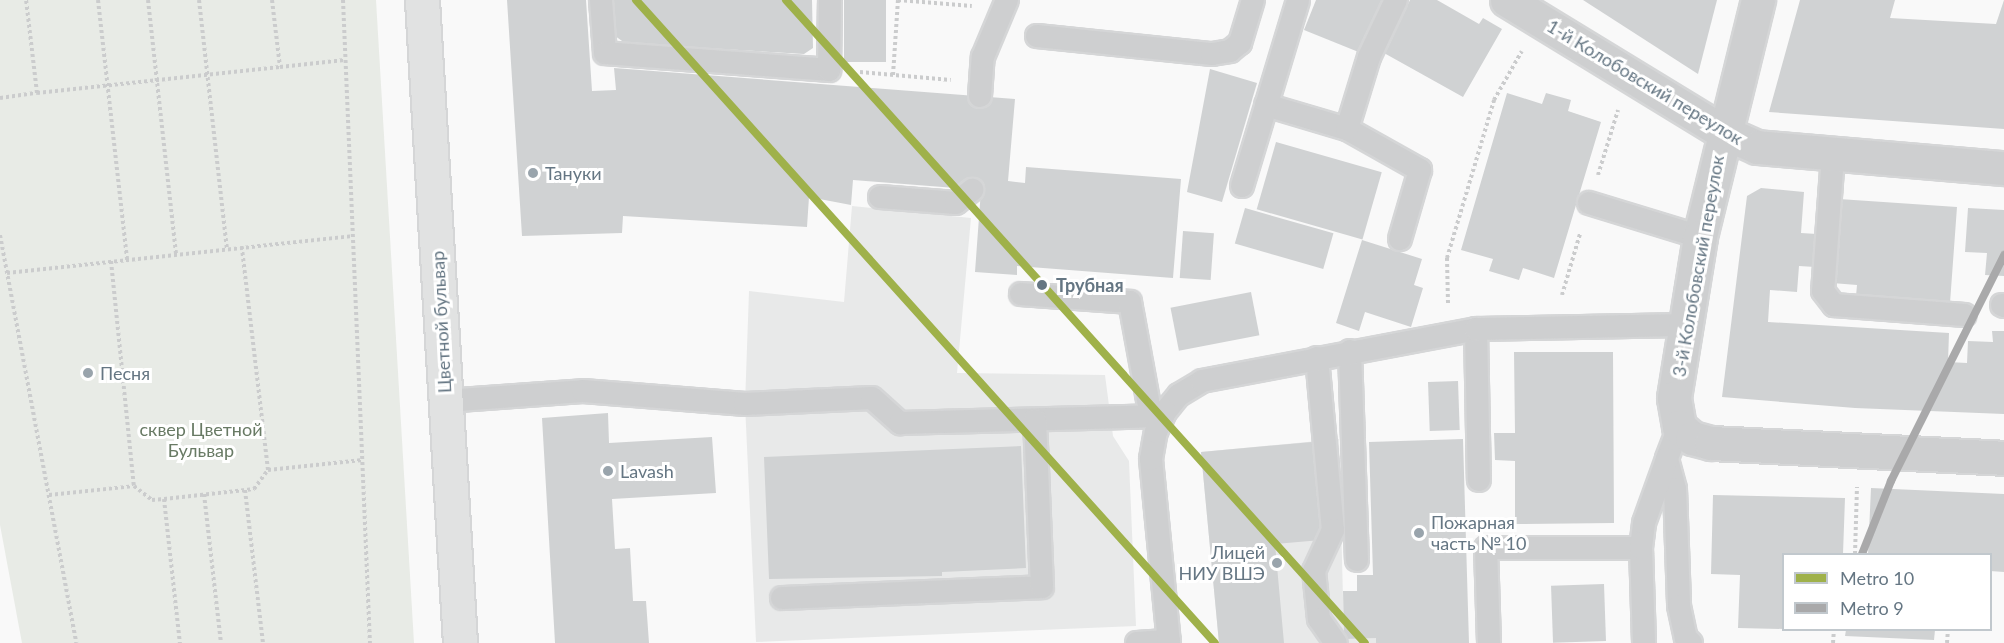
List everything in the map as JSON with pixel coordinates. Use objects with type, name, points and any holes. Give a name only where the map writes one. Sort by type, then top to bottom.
[{"type":"main road","name":"Цветной бульвар","points":[[422,0],[460,643]]},
{"type":"street","name":"1-й Колобовский переулок","points":[[1507,0],[1723,132],[1757,147],[1833,156],[2004,168]]},
{"type":"street","name":"3-й Колобовский переулок","points":[[1679,427],[1674,398],[1700,237],[1723,132],[1758,0]]},
{"type":"street","points":[[1679,427],[1692,438],[1711,442],[2004,458]]},
{"type":"lane","points":[[601,0],[605,52],[829,70],[830,0]]},
{"type":"lane","points":[[1037,36],[1212,54],[1230,51],[1240,43],[1253,0]]},
{"type":"lane","points":[[1242,186],[1298,0]]},
{"type":"lane","points":[[1347,129],[1369,57],[1396,0]]},
{"type":"lane","points":[[981,90],[983,57],[1005,4]]},
{"type":"lane","points":[[1266,105],[1347,129],[1420,170],[1400,239]]},
{"type":"lane","points":[[1833,156],[1823,291],[1834,305],[1965,315]]},
{"type":"lane","points":[[880,197],[956,203],[972,190]]},
{"type":"lane","points":[[1589,203],[1700,237]]},
{"type":"lane","points":[[1021,294],[1130,302],[1157,416],[1151,459],[1169,642],[1137,643]]},
{"type":"lane","points":[[445,401],[583,392],[745,404],[872,398],[900,423],[1157,416],[1179,395],[1202,381],[1448,333],[1476,329],[1685,325]]},
{"type":"lane","points":[[1476,329],[1479,480]]},
{"type":"lane","points":[[1350,351],[1357,560]]},
{"type":"lane","points":[[1317,358],[1333,530],[1314,571],[1319,619],[1336,643]]},
{"type":"lane","points":[[782,598],[1042,587],[1035,420]]},
{"type":"lane","points":[[1644,643],[1641,548],[1644,523],[1679,427]]},
{"type":"lane","points":[[1667,459],[1675,489],[1679,606],[1686,638],[1691,643]]},
{"type":"lane","points":[[1489,643],[1486,548],[1641,548]]},
{"type":"path","points":[[26,0],[37,93]]},
{"type":"path","points":[[98,0],[127,260]]},
{"type":"path","points":[[148,0],[176,255]]},
{"type":"path","points":[[199,0],[227,249]]},
{"type":"path","points":[[272,0],[280,67]]},
{"type":"path","points":[[342,0],[370,643]]},
{"type":"path","points":[[893,75],[898,0],[1005,4]]},
{"type":"path","points":[[1448,333],[1447,258],[1494,100],[1526,43]]},
{"type":"path","points":[[0,98],[345,60]]},
{"type":"path","points":[[863,73],[893,75],[981,90]]},
{"type":"path","points":[[0,235],[76,643]]},
{"type":"path","points":[[7,273],[352,236]]},
{"type":"path","points":[[49,495],[134,486],[152,500],[254,489],[268,470],[242,247]]},
{"type":"path","points":[[111,261],[134,486]]},
{"type":"path","points":[[268,470],[362,460]]},
{"type":"path","points":[[1855,553],[1857,483]]},
{"type":"path","points":[[245,490],[263,643]]},
{"type":"path","points":[[204,494],[221,643]]},
{"type":"path","points":[[164,499],[180,643]]},
{"type":"shaded area","points":[[852,206],[971,218],[957,373],[1105,375],[1113,436],[1129,461],[1136,626],[756,642],[745,404],[749,291],[844,302]]},
{"type":"shaded area","name":"Лицей НИУ ВШЭ","points":[[1339,439],[1344,638],[1376,638],[1376,643],[1219,643],[1201,452]]},
{"type":"green space","name":"сквер Цветной Бульвар","points":[[0,0],[376,0],[414,643],[22,643],[0,525]]},
{"type":"building","points":[[507,0],[586,0],[592,91],[616,90],[614,68],[1015,99],[1008,181],[1025,183],[1026,167],[1181,179],[1173,278],[1017,266],[1017,275],[975,272],[981,190],[853,180],[851,205],[809,197],[807,227],[623,216],[622,233],[522,236]]},
{"type":"building","points":[[613,0],[812,0],[813,48],[804,54],[625,43],[615,36]]},
{"type":"building","points":[[844,0],[886,0],[886,62],[844,62]]},
{"type":"building","points":[[1316,0],[1383,0],[1361,53],[1304,30]]},
{"type":"building","points":[[1410,0],[1437,0],[1479,24],[1483,18],[1502,29],[1463,97],[1384,53]]},
{"type":"building","points":[[1583,0],[1717,0],[1698,74]]},
{"type":"building","points":[[1800,0],[1895,0],[1890,18],[1996,24],[2004,0],[2004,129],[1769,112]]},
{"type":"building","points":[[1210,69],[1257,83],[1222,202],[1187,192]]},
{"type":"building","points":[[1507,93],[1542,104],[1546,93],[1571,100],[1568,111],[1601,122],[1554,278],[1523,268],[1519,280],[1489,271],[1493,259],[1461,250]]},
{"type":"building","points":[[1276,142],[1382,172],[1362,240],[1257,209]]},
{"type":"building","points":[[1761,188],[1804,192],[1801,233],[1817,234],[1815,267],[1799,266],[1797,292],[1770,290],[1768,322],[1949,333],[1948,362],[1967,363],[1968,341],[1993,342],[1992,331],[2004,331],[2004,414],[1855,408],[1722,397],[1747,196]]},
{"type":"building","points":[[1839,199],[1957,207],[1950,303],[1856,296],[1857,285],[1832,283]]},
{"type":"building","points":[[1245,208],[1333,233],[1323,269],[1235,244]]},
{"type":"building","points":[[1968,208],[2004,210],[2004,276],[1985,275],[1987,253],[1965,252]]},
{"type":"building","points":[[1183,231],[1214,233],[1211,280],[1180,278]]},
{"type":"building","points":[[1362,240],[1422,259],[1414,285],[1423,288],[1411,327],[1365,312],[1359,331],[1336,323]]},
{"type":"building","points":[[1251,292],[1259,335],[1179,351],[1171,308]]},
{"type":"building","points":[[1514,352],[1613,352],[1614,523],[1515,524],[1515,461],[1495,460],[1494,433],[1515,433]]},
{"type":"building","points":[[1458,381],[1460,430],[1430,431],[1428,382]]},
{"type":"building","points":[[608,413],[609,443],[712,437],[716,493],[612,499],[615,549],[630,548],[633,601],[646,601],[649,643],[555,643],[542,418]]},
{"type":"building","name":"Пожарная часть № 10","points":[[1463,439],[1469,643],[1376,643],[1376,638],[1344,639],[1343,591],[1357,591],[1357,575],[1373,575],[1369,442]]},
{"type":"building","name":"Лицей НИУ ВШЭ","points":[[1312,442],[1321,540],[1275,544],[1284,643],[1219,643],[1201,452]]},
{"type":"building","points":[[1021,446],[1026,568],[942,572],[942,576],[769,579],[764,457]]},
{"type":"building","points":[[1871,488],[2004,494],[2004,572],[1992,571],[1992,553],[1868,553]]},
{"type":"building","points":[[1713,495],[1845,498],[1843,553],[1782,553],[1782,629],[1738,628],[1740,575],[1711,574]]},
{"type":"building","points":[[1604,584],[1606,641],[1553,643],[1551,586]]},
{"type":"building","points":[[1846,631],[1935,631],[1934,640],[1845,636]]},
{"type":"metro line","name":"10","points":[[636,0],[1215,643]]},
{"type":"metro line","name":"10","points":[[786,0],[1365,643]]},
{"type":"metro line","name":"9","points":[[1862,553],[1891,481],[2004,255]]},
{"type":"place","name":"Тануки","points":[[533,173]]},
{"type":"place","name":"Трубная","points":[[1042,285]]},
{"type":"place","name":"Песня","points":[[88,373]]},
{"type":"place","name":"Lavash","points":[[608,471]]},
{"type":"place","name":"Пожарная часть № 10","points":[[1419,533]]},
{"type":"place","name":"Лицей НИУ ВШЭ","points":[[1277,563]]}]
